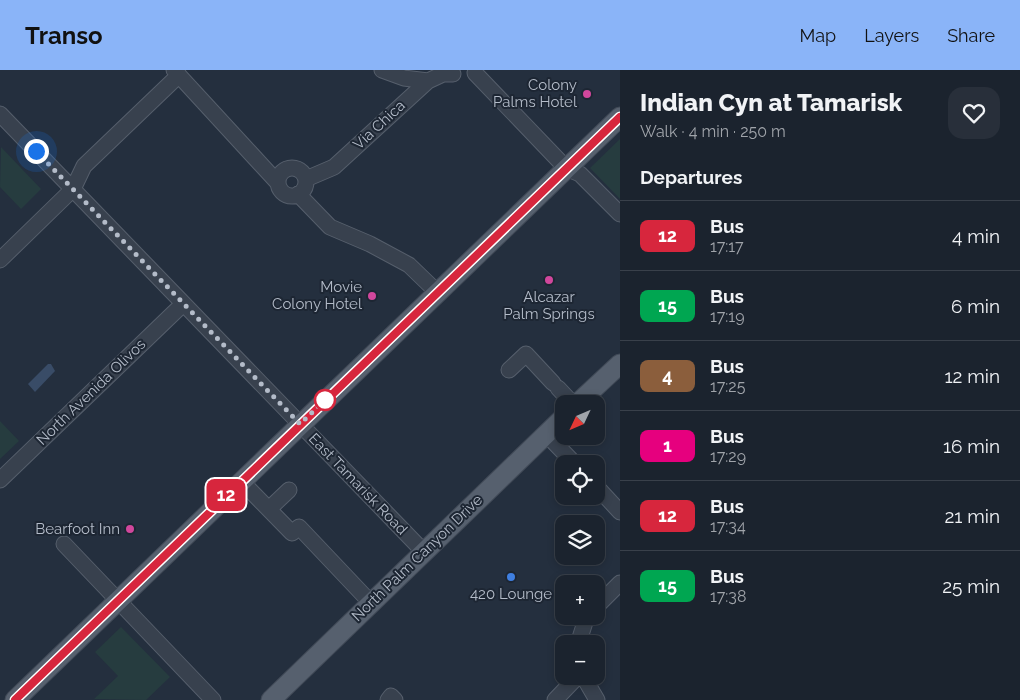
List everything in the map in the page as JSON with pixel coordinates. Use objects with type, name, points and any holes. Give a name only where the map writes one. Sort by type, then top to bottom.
[{"type":"main road","points":[[15,700],[620,116]]},
{"type":"main road","points":[[587,395],[620,364]]},
{"type":"main road","name":"North Palm Canyon Drive","points":[[271,700],[555,426]]},
{"type":"street","name":"Via Chica","points":[[306,178],[334,167],[428,81],[452,72],[461,78],[465,78],[476,71]]},
{"type":"street","points":[[476,71],[566,168],[580,174],[620,214]]},
{"type":"street","points":[[388,72],[404,78],[428,81]]},
{"type":"street","points":[[0,260],[73,190],[84,166],[176,73],[278,182],[279,187],[285,194],[298,194],[305,188],[306,178],[301,171],[292,168],[284,170],[278,182]]},
{"type":"street","name":"East Tamarisk Road","points":[[0,114],[424,552]]},
{"type":"street","points":[[298,194],[330,227],[370,244],[409,265],[437,292]]},
{"type":"street","name":"North Avenida Olivos","points":[[0,480],[183,304]]},
{"type":"street","points":[[509,370],[526,354],[564,395]]},
{"type":"street","points":[[546,434],[566,455]]},
{"type":"street","points":[[242,481],[292,533],[298,527],[371,602]]},
{"type":"street","points":[[269,510],[289,490]]},
{"type":"street","points":[[605,496],[620,512]]},
{"type":"street","points":[[64,544],[214,700]]},
{"type":"street","points":[[605,598],[620,583]]},
{"type":"street","points":[[555,700],[569,685]]},
{"type":"street","points":[[588,685],[597,700]]},
{"type":"street","points":[[388,700],[391,696],[395,700]]},
{"type":"green space","points":[[620,139],[620,199],[590,168]]},
{"type":"green space","points":[[1,147],[41,189],[21,209],[0,187]]},
{"type":"green space","points":[[0,421],[19,441],[0,459]]},
{"type":"green space","points":[[121,627],[170,677],[146,700],[94,699],[118,676],[95,652]]},
{"type":"water","points":[[48,364],[51,364],[55,371],[35,392],[28,384]]},
{"type":"bus line","name":"12","points":[[15,700],[620,117]]},
{"type":"place","name":"Colony Palms Hotel","points":[[587,94]]},
{"type":"place","name":"Alcazar Palm Springs","points":[[549,280]]},
{"type":"place","name":"Movie Colony Hotel","points":[[372,296]]},
{"type":"place","name":"Bearfoot Inn","points":[[130,529]]},
{"type":"place","name":"420 Lounge","points":[[511,577]]},
{"type":"route","points":[[36,151],[300,424],[325,400]]}]
